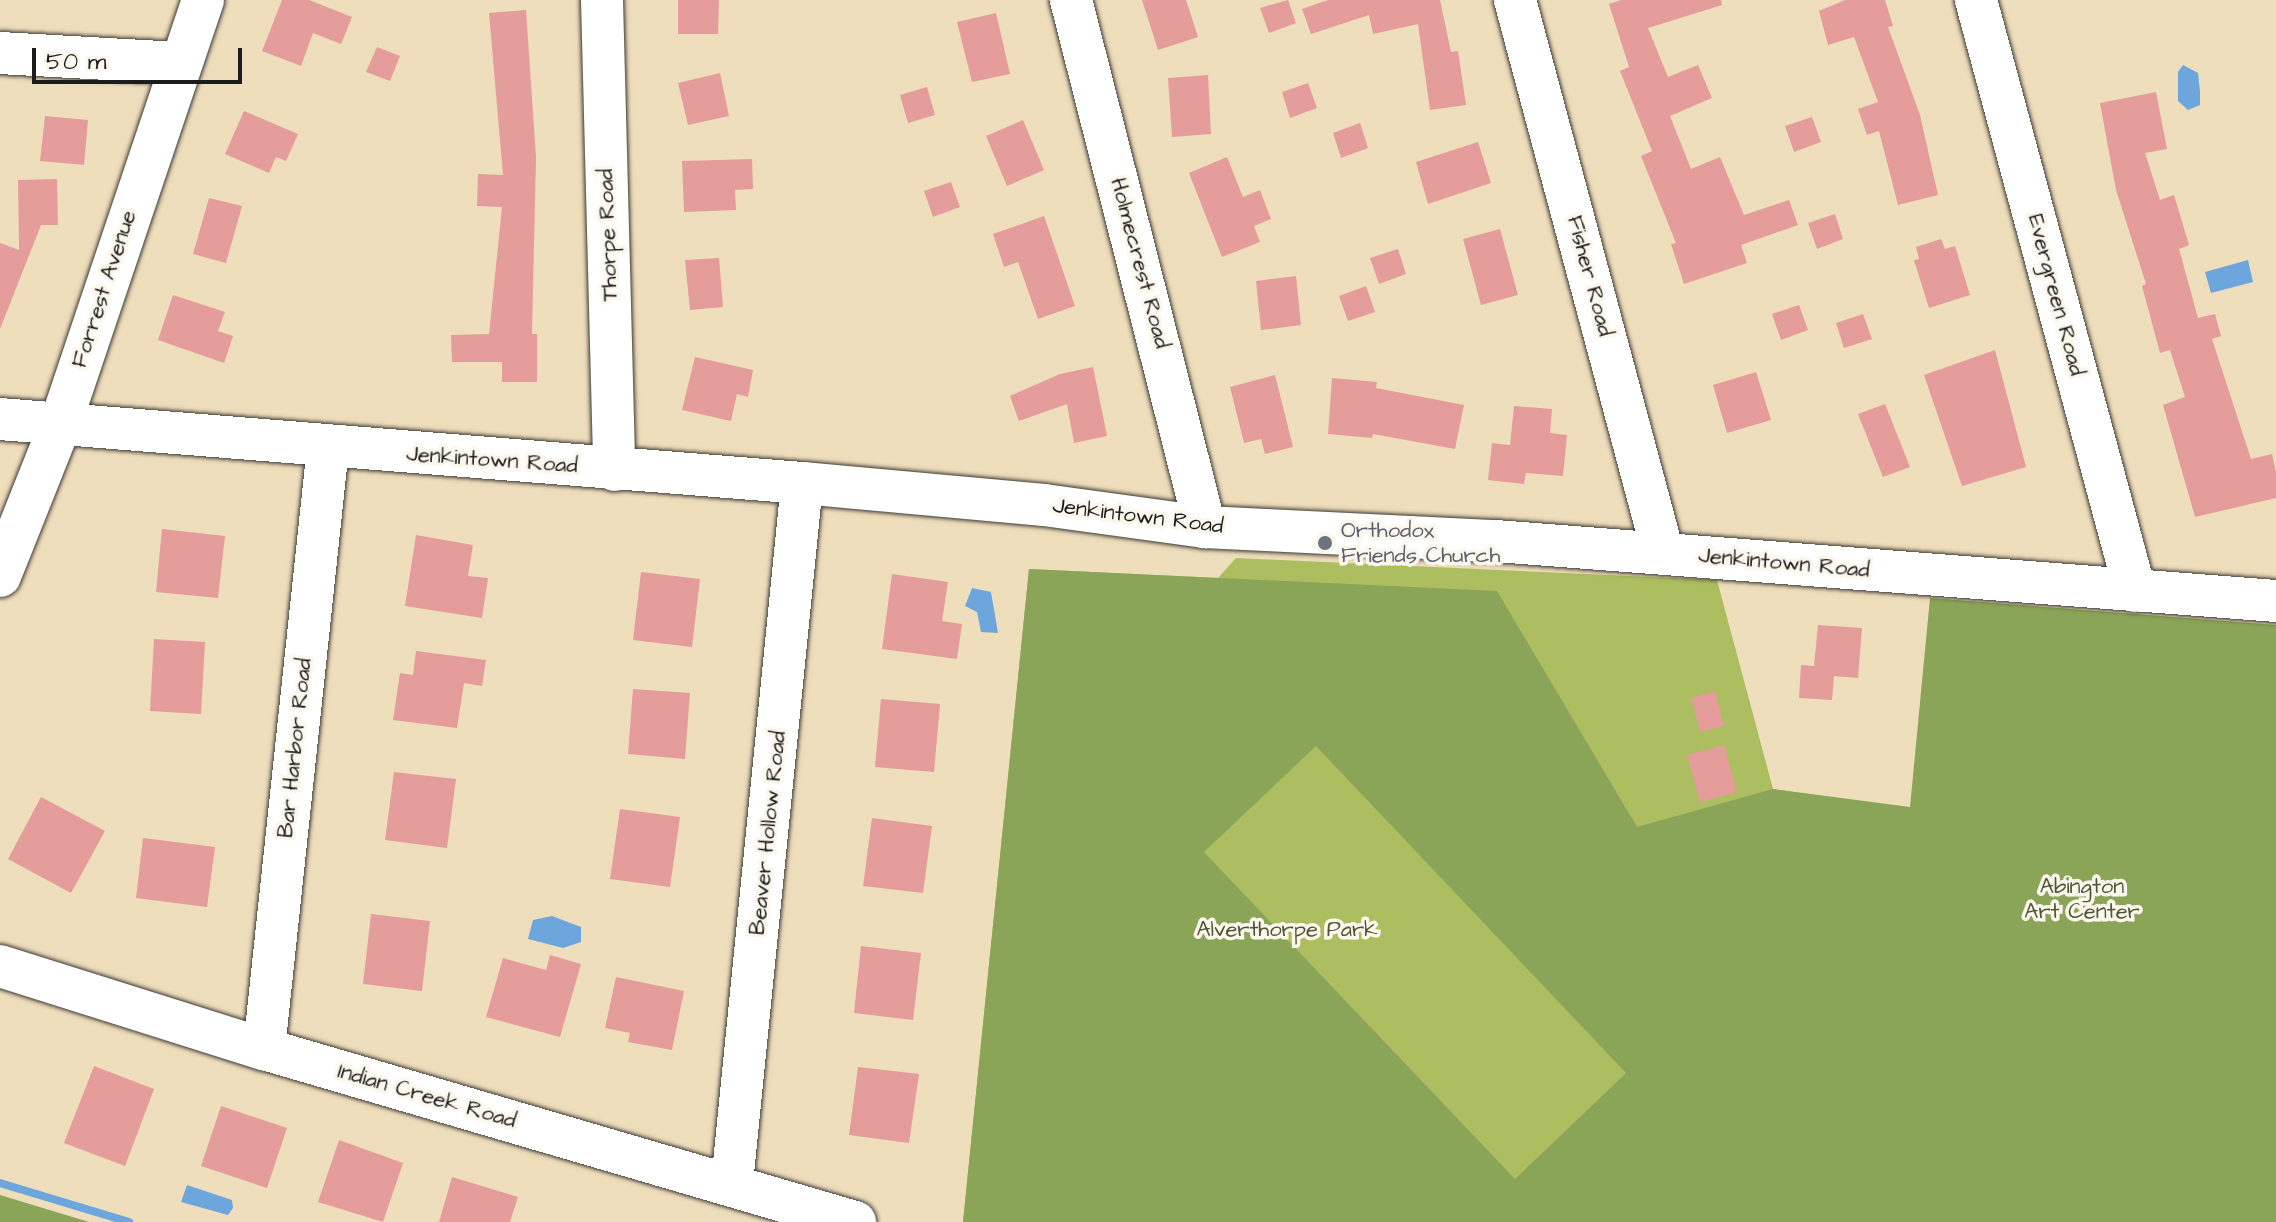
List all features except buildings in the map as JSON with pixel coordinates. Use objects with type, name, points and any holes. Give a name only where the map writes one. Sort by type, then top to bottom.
[{"type":"street","name":"Forrest Avenue","points":[[0,576],[60,425],[203,0]]},
{"type":"street","name":"Thorpe Road","points":[[602,0],[614,470]]},
{"type":"street","name":"Holmecrest Road","points":[[1071,0],[1205,527]]},
{"type":"street","name":"Fisher Road","points":[[1515,0],[1663,553]]},
{"type":"street","name":"Evergreen Road","points":[[1976,0],[2135,591]]},
{"type":"street","points":[[0,53],[181,63]]},
{"type":"street","name":"Jenkintown Road","points":[[0,419],[802,483],[1044,505],[1205,527],[1663,553],[2276,601]]},
{"type":"street","name":"Bar Harbor Road","points":[[264,1049],[328,447]]},
{"type":"street","name":"Beaver Hollow Road","points":[[732,1183],[802,483]]},
{"type":"street","name":"Indian Creek Road","points":[[0,966],[264,1049],[732,1183],[855,1222]]},
{"type":"green space","name":"Alverthorpe Park","points":[[1236,558],[1717,580],[1773,789],[1910,808],[2276,625],[2276,1222],[963,1222],[1029,569],[1218,578]]},
{"type":"green space","name":"Alverthorpe Park","points":[[1029,569],[1497,591],[1637,827],[1773,789],[1910,807],[1930,598],[2276,625],[2276,1222],[963,1222]],"holes":[[[1316,746],[1626,1073],[1515,1179],[1204,852]]]},
{"type":"green space","points":[[0,1195],[89,1222],[0,1222]]},
{"type":"water","points":[[2183,65],[2198,73],[2200,105],[2188,110],[2178,101],[2178,72]]},
{"type":"water","points":[[2248,260],[2253,282],[2211,293],[2205,272]]},
{"type":"water","points":[[972,588],[991,592],[998,633],[981,632],[977,612],[965,606]]},
{"type":"water","points":[[552,916],[581,927],[581,942],[563,948],[528,939],[533,920]]},
{"type":"water","points":[[187,1185],[232,1200],[233,1208],[228,1215],[181,1202]]},
{"type":"waterway","points":[[0,1183],[129,1222]]},
{"type":"place","name":"Orthodox Friends Church","points":[[1325,543]]},
{"type":"park label","name":"Abington Art Center","points":[[2082,898]]}]
